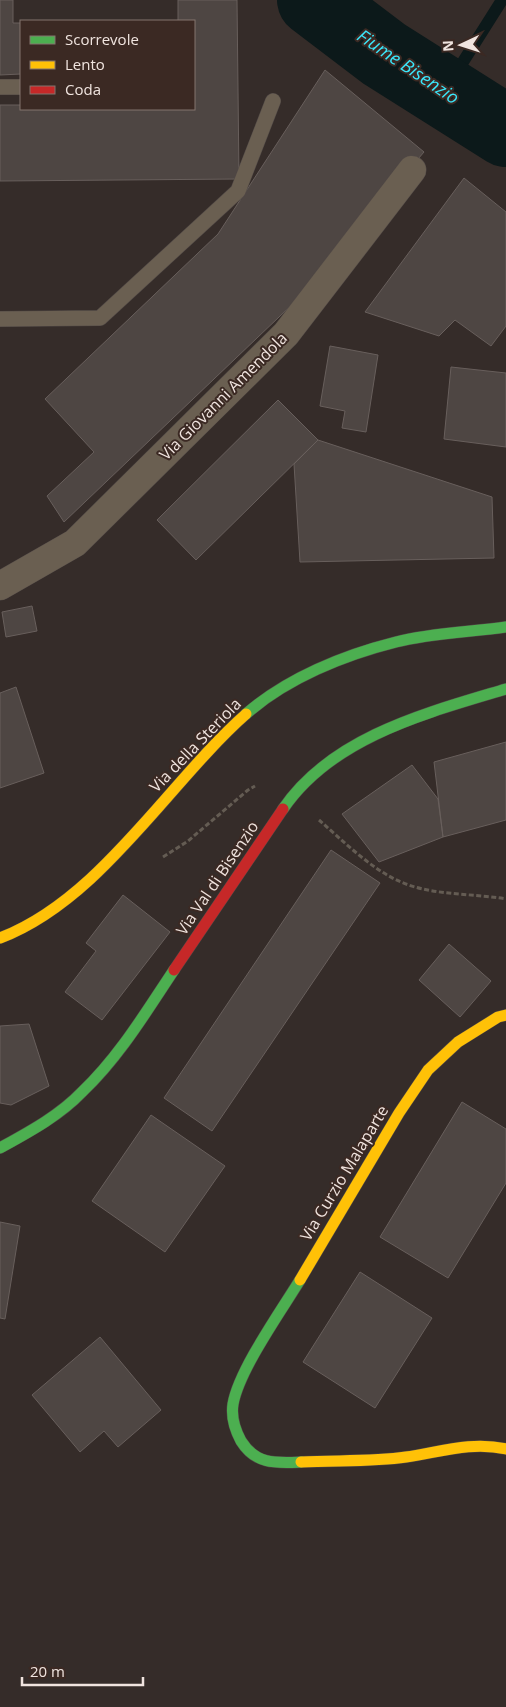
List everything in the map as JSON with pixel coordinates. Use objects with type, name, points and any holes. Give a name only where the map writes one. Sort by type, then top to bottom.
[{"type":"street","name":"Via Giovanni Amendola","points":[[0,586],[74,543],[286,334],[412,170]]},
{"type":"street","name":"Via della Steriola","points":[[0,938],[21,930],[64,901],[127,842],[224,734],[263,699],[300,678],[359,653],[398,641],[506,626]]},
{"type":"street","name":"Via Val di Bisenzio","points":[[0,1148],[38,1127],[82,1093],[120,1050],[292,796],[325,763],[369,738],[435,710],[506,689]]},
{"type":"street","name":"Via Curzio Malaparte","points":[[506,1015],[458,1042],[428,1070],[399,1113],[242,1377],[233,1405],[235,1430],[249,1453],[272,1463],[405,1457],[456,1447],[490,1444],[506,1449]]},
{"type":"lane","points":[[0,87],[20,87]]},
{"type":"lane","points":[[0,319],[100,318],[238,191],[273,101]]},
{"type":"path","points":[[109,858],[157,860],[188,841],[248,790],[256,786]]},
{"type":"path","points":[[292,796],[369,861],[400,882],[433,891],[473,893],[506,899]]},
{"type":"building","points":[[0,0],[13,0],[13,23],[20,23],[20,74],[0,75]]},
{"type":"building","points":[[178,0],[237,0],[239,179],[0,181],[0,105],[20,105],[20,110],[195,110],[195,20],[178,20]]},
{"type":"building","points":[[325,70],[424,152],[300,297],[64,522],[47,496],[94,452],[45,399],[218,234]]},
{"type":"building","points":[[464,178],[506,212],[506,326],[491,346],[455,320],[439,336],[365,312]]},
{"type":"building","points":[[330,346],[378,355],[366,432],[342,428],[345,411],[320,406]]},
{"type":"building","points":[[451,367],[506,373],[506,447],[444,439]]},
{"type":"building","points":[[278,400],[318,440],[196,560],[157,520]]},
{"type":"building","points":[[318,440],[492,497],[494,558],[300,562],[294,464]]},
{"type":"building","points":[[32,606],[37,631],[6,637],[2,612]]},
{"type":"building","points":[[16,687],[44,773],[0,788],[0,693]]},
{"type":"building","points":[[506,742],[506,820],[443,837],[434,762]]},
{"type":"building","points":[[412,765],[438,799],[443,837],[379,862],[342,814]]},
{"type":"building","points":[[331,850],[380,883],[212,1131],[164,1098]]},
{"type":"building","points":[[123,895],[170,932],[102,1020],[65,992],[96,951],[86,943]]},
{"type":"building","points":[[449,944],[491,981],[460,1017],[419,980]]},
{"type":"building","points":[[29,1024],[49,1086],[11,1105],[0,1103],[0,1026]]},
{"type":"building","points":[[462,1102],[506,1129],[506,1183],[448,1278],[380,1237]]},
{"type":"building","points":[[151,1115],[225,1166],[165,1252],[92,1201]]},
{"type":"building","points":[[0,1222],[20,1226],[5,1319],[0,1318]]},
{"type":"building","points":[[360,1272],[432,1318],[375,1408],[303,1362]]},
{"type":"building","points":[[100,1337],[161,1410],[118,1447],[104,1431],[80,1452],[32,1395]]},
{"type":"waterway","name":"Fiume Bisenzio","points":[[313,0],[384,54],[506,131]]},
{"type":"waterway","points":[[444,92],[502,0]]},
{"type":"traffic: fast","points":[[246,714],[279,689],[317,669],[376,647],[409,639],[506,627]]},
{"type":"traffic: fast","points":[[283,809],[303,784],[327,763],[354,746],[383,731],[413,719],[506,689]]},
{"type":"traffic: fast","points":[[0,1148],[33,1130],[73,1101],[108,1064],[131,1034],[174,970]]},
{"type":"traffic: fast","points":[[300,1280],[243,1375],[233,1404],[233,1414],[239,1437],[253,1455],[267,1461],[283,1463],[301,1462]]},
{"type":"traffic: slow","points":[[0,938],[36,920],[70,897],[101,869],[217,742],[246,714]]},
{"type":"traffic: slow","points":[[300,1280],[399,1113],[428,1070],[458,1042],[498,1017],[506,1015]]},
{"type":"traffic: slow","points":[[301,1462],[393,1459],[456,1448],[481,1446],[506,1449]]},
{"type":"traffic: jam","points":[[174,970],[283,809]]}]
